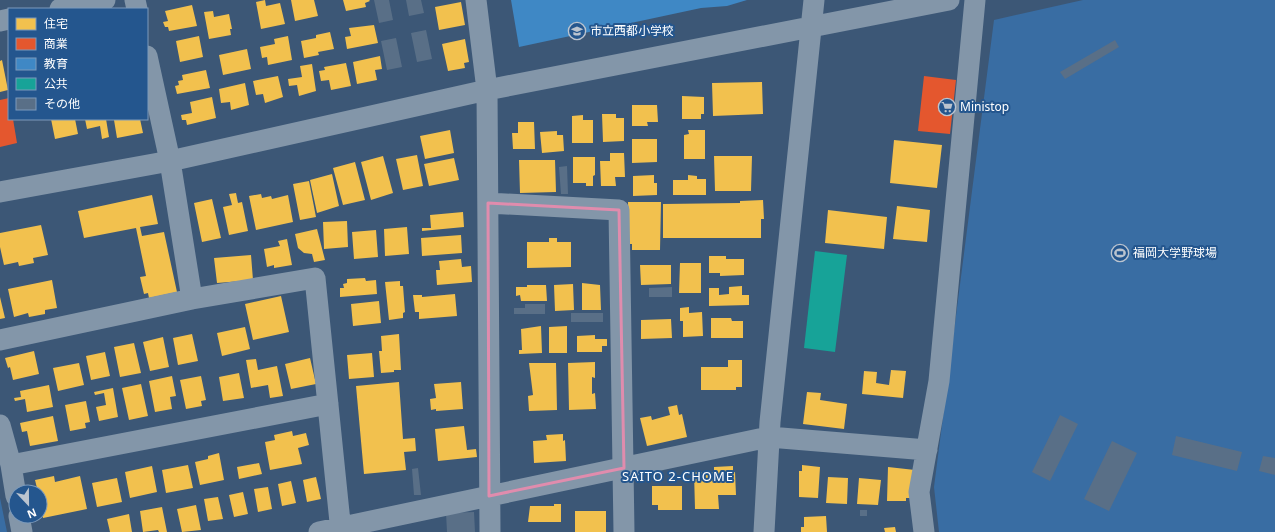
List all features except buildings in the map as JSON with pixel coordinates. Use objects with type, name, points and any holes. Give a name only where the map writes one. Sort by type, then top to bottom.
[{"type":"street","points":[[65,8],[105,0]]},
{"type":"street","points":[[476,0],[488,90],[490,532]]},
{"type":"street","points":[[764,532],[769,438],[814,0]]},
{"type":"street","points":[[0,192],[170,161],[488,90],[949,0]]},
{"type":"street","points":[[924,532],[919,492],[939,381],[975,0]]},
{"type":"street","points":[[148,61],[170,161],[192,299]]},
{"type":"street","points":[[488,203],[619,210],[624,532]]},
{"type":"street","points":[[0,340],[192,299],[315,278],[341,530]]},
{"type":"street","points":[[11,465],[328,404]]},
{"type":"street","points":[[0,425],[11,465],[14,484]]},
{"type":"street","points":[[319,532],[341,530],[489,496],[769,438],[927,450]]},
{"type":"highlighted area","points":[[488,203],[619,210],[624,468],[489,496]]},
{"type":"shaded area","name":"福岡大学野球場","points":[[1083,0],[1275,0],[1275,532],[939,532],[934,487],[994,20]]},
{"type":"shaded area","points":[[0,498],[7,532],[0,532]]},
{"type":"place","name":"市立西都小学校","points":[[577,31]]},
{"type":"place","name":"Ministop","points":[[947,107]]},
{"type":"place","name":"福岡大学野球場","points":[[1120,253]]},
{"type":"district","name":"SAITO 2-CHOME","points":[[678,476]]}]
